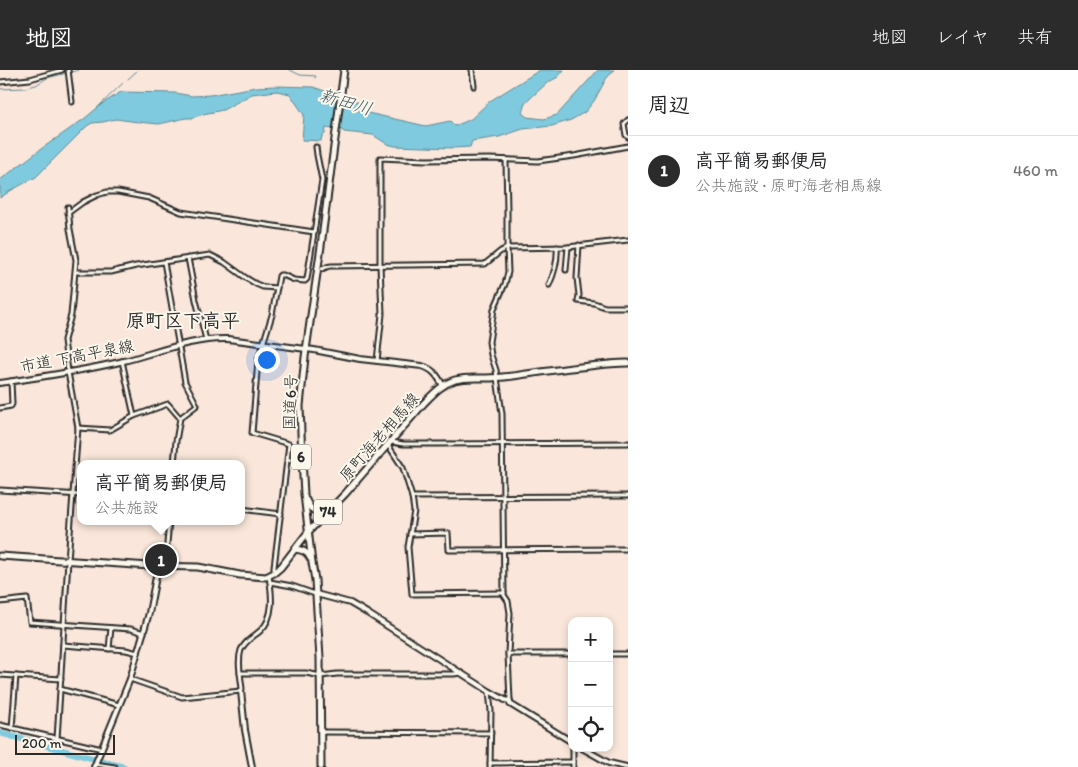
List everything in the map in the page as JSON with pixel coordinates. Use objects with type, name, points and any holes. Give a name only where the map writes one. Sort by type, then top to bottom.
[{"type":"main road","name":"国道6号","points":[[322,767],[321,676],[316,594],[304,494],[300,406],[344,70]]},
{"type":"main road","name":"原町海老相馬線","points":[[271,577],[308,532],[333,507],[434,393],[443,386],[463,378],[497,377],[593,364],[628,362]]},
{"type":"main road","points":[[304,494],[309,506],[314,510],[321,512],[333,507]]},
{"type":"main road","points":[[295,549],[306,552],[312,563]]},
{"type":"main road","points":[[0,556],[198,567],[262,578],[271,577]]},
{"type":"street","points":[[0,82],[30,78],[62,70]]},
{"type":"street","points":[[68,70],[72,102]]},
{"type":"street","points":[[472,70],[474,86]]},
{"type":"street","points":[[628,120],[624,124],[628,137]]},
{"type":"street","points":[[377,361],[382,314],[380,158],[538,161],[628,146]]},
{"type":"street","points":[[252,767],[240,691],[242,689],[240,658],[244,646],[265,626],[270,615],[271,577],[274,567],[290,444],[252,433],[258,360],[272,315],[278,277],[283,275],[294,280],[305,281],[311,268],[322,180],[316,147]]},
{"type":"street","points":[[506,160],[508,212],[506,248],[508,275],[494,310],[489,342],[497,377],[502,414],[504,593],[510,613],[508,654],[510,704],[568,740]]},
{"type":"street","points":[[68,213],[97,195],[107,192],[118,192],[149,198],[181,212],[314,232]]},
{"type":"street","points":[[57,739],[78,428],[64,340],[71,314],[76,272],[76,256],[71,235],[68,206]]},
{"type":"street","points":[[322,269],[327,266],[485,264],[506,248],[557,247],[628,240]]},
{"type":"street","points":[[579,245],[578,301],[594,303],[605,307],[628,306]]},
{"type":"street","points":[[566,270],[568,246]]},
{"type":"street","points":[[549,285],[555,272],[557,247]]},
{"type":"street","points":[[76,272],[111,272],[136,266],[210,255],[224,262],[256,284],[263,287],[277,288]]},
{"type":"street","points":[[188,258],[206,340]]},
{"type":"street","points":[[164,262],[185,382],[197,405],[180,418],[174,460]]},
{"type":"street","name":"市道 下高平泉線","points":[[0,383],[122,361],[206,340],[228,339],[429,368],[435,372],[443,386]]},
{"type":"street","points":[[122,361],[134,416]]},
{"type":"street","points":[[0,408],[11,406],[12,404],[10,382]]},
{"type":"street","points":[[78,428],[110,430],[134,416],[168,404],[180,418]]},
{"type":"street","points":[[390,443],[628,443]]},
{"type":"street","points":[[390,443],[404,468],[412,497],[414,511],[408,547],[412,594],[504,593]]},
{"type":"street","points":[[288,460],[302,460]]},
{"type":"street","points":[[0,490],[77,494]]},
{"type":"street","points":[[412,497],[628,496]]},
{"type":"street","points":[[245,510],[281,514]]},
{"type":"street","points":[[166,566],[169,525]]},
{"type":"street","points":[[410,534],[448,533],[449,550],[628,549]]},
{"type":"street","points":[[115,767],[95,764],[130,680],[149,614],[158,566]]},
{"type":"street","points":[[271,577],[276,582],[350,603],[489,691],[510,701]]},
{"type":"street","points":[[0,602],[27,599],[30,622],[131,629],[144,632]]},
{"type":"street","points":[[109,649],[111,628]]},
{"type":"street","points":[[63,645],[126,650],[138,653]]},
{"type":"street","points":[[508,654],[568,654]]},
{"type":"street","points":[[613,654],[628,654]]},
{"type":"street","points":[[240,673],[306,673],[321,676],[337,674],[460,673]]},
{"type":"street","points":[[0,675],[61,679]]},
{"type":"street","points":[[12,728],[16,676]]},
{"type":"street","points":[[130,680],[182,697],[240,691]]},
{"type":"street","points":[[60,689],[120,705]]},
{"type":"street","points":[[489,691],[490,765],[573,762]]},
{"type":"street","points":[[0,725],[101,750]]},
{"type":"street","points":[[321,732],[491,733]]},
{"type":"street","points":[[573,752],[573,767]]},
{"type":"street","points":[[588,752],[604,763],[626,767]]},
{"type":"water","name":"新田川","points":[[540,70],[564,70],[525,103],[522,113],[527,117],[544,119],[557,115],[598,70],[614,70],[585,112],[571,120],[552,126],[523,129],[499,137],[472,141],[470,147],[395,146],[387,144],[373,135],[326,128],[321,141],[302,140],[304,115],[290,94],[277,91],[252,94],[223,110],[159,124],[116,119],[92,123],[36,177],[0,198],[0,180],[121,92],[175,93],[192,96],[210,95],[256,87],[313,87],[360,103],[359,111],[426,126],[450,121],[455,126],[471,119],[490,101]]},
{"type":"waterway","points":[[71,72],[79,70]]},
{"type":"waterway","points":[[128,79],[138,70]]},
{"type":"waterway","points":[[290,70],[300,75],[316,76],[315,78]]},
{"type":"waterway","points":[[0,89],[25,88],[36,85],[47,78],[67,73]]},
{"type":"waterway","points":[[95,110],[123,83]]},
{"type":"waterway","points":[[0,733],[124,767]]},
{"type":"place","name":"高平簡易郵便局","points":[[161,560]]},
{"type":"district","name":"原町区下高平","points":[[183,320]]}]
